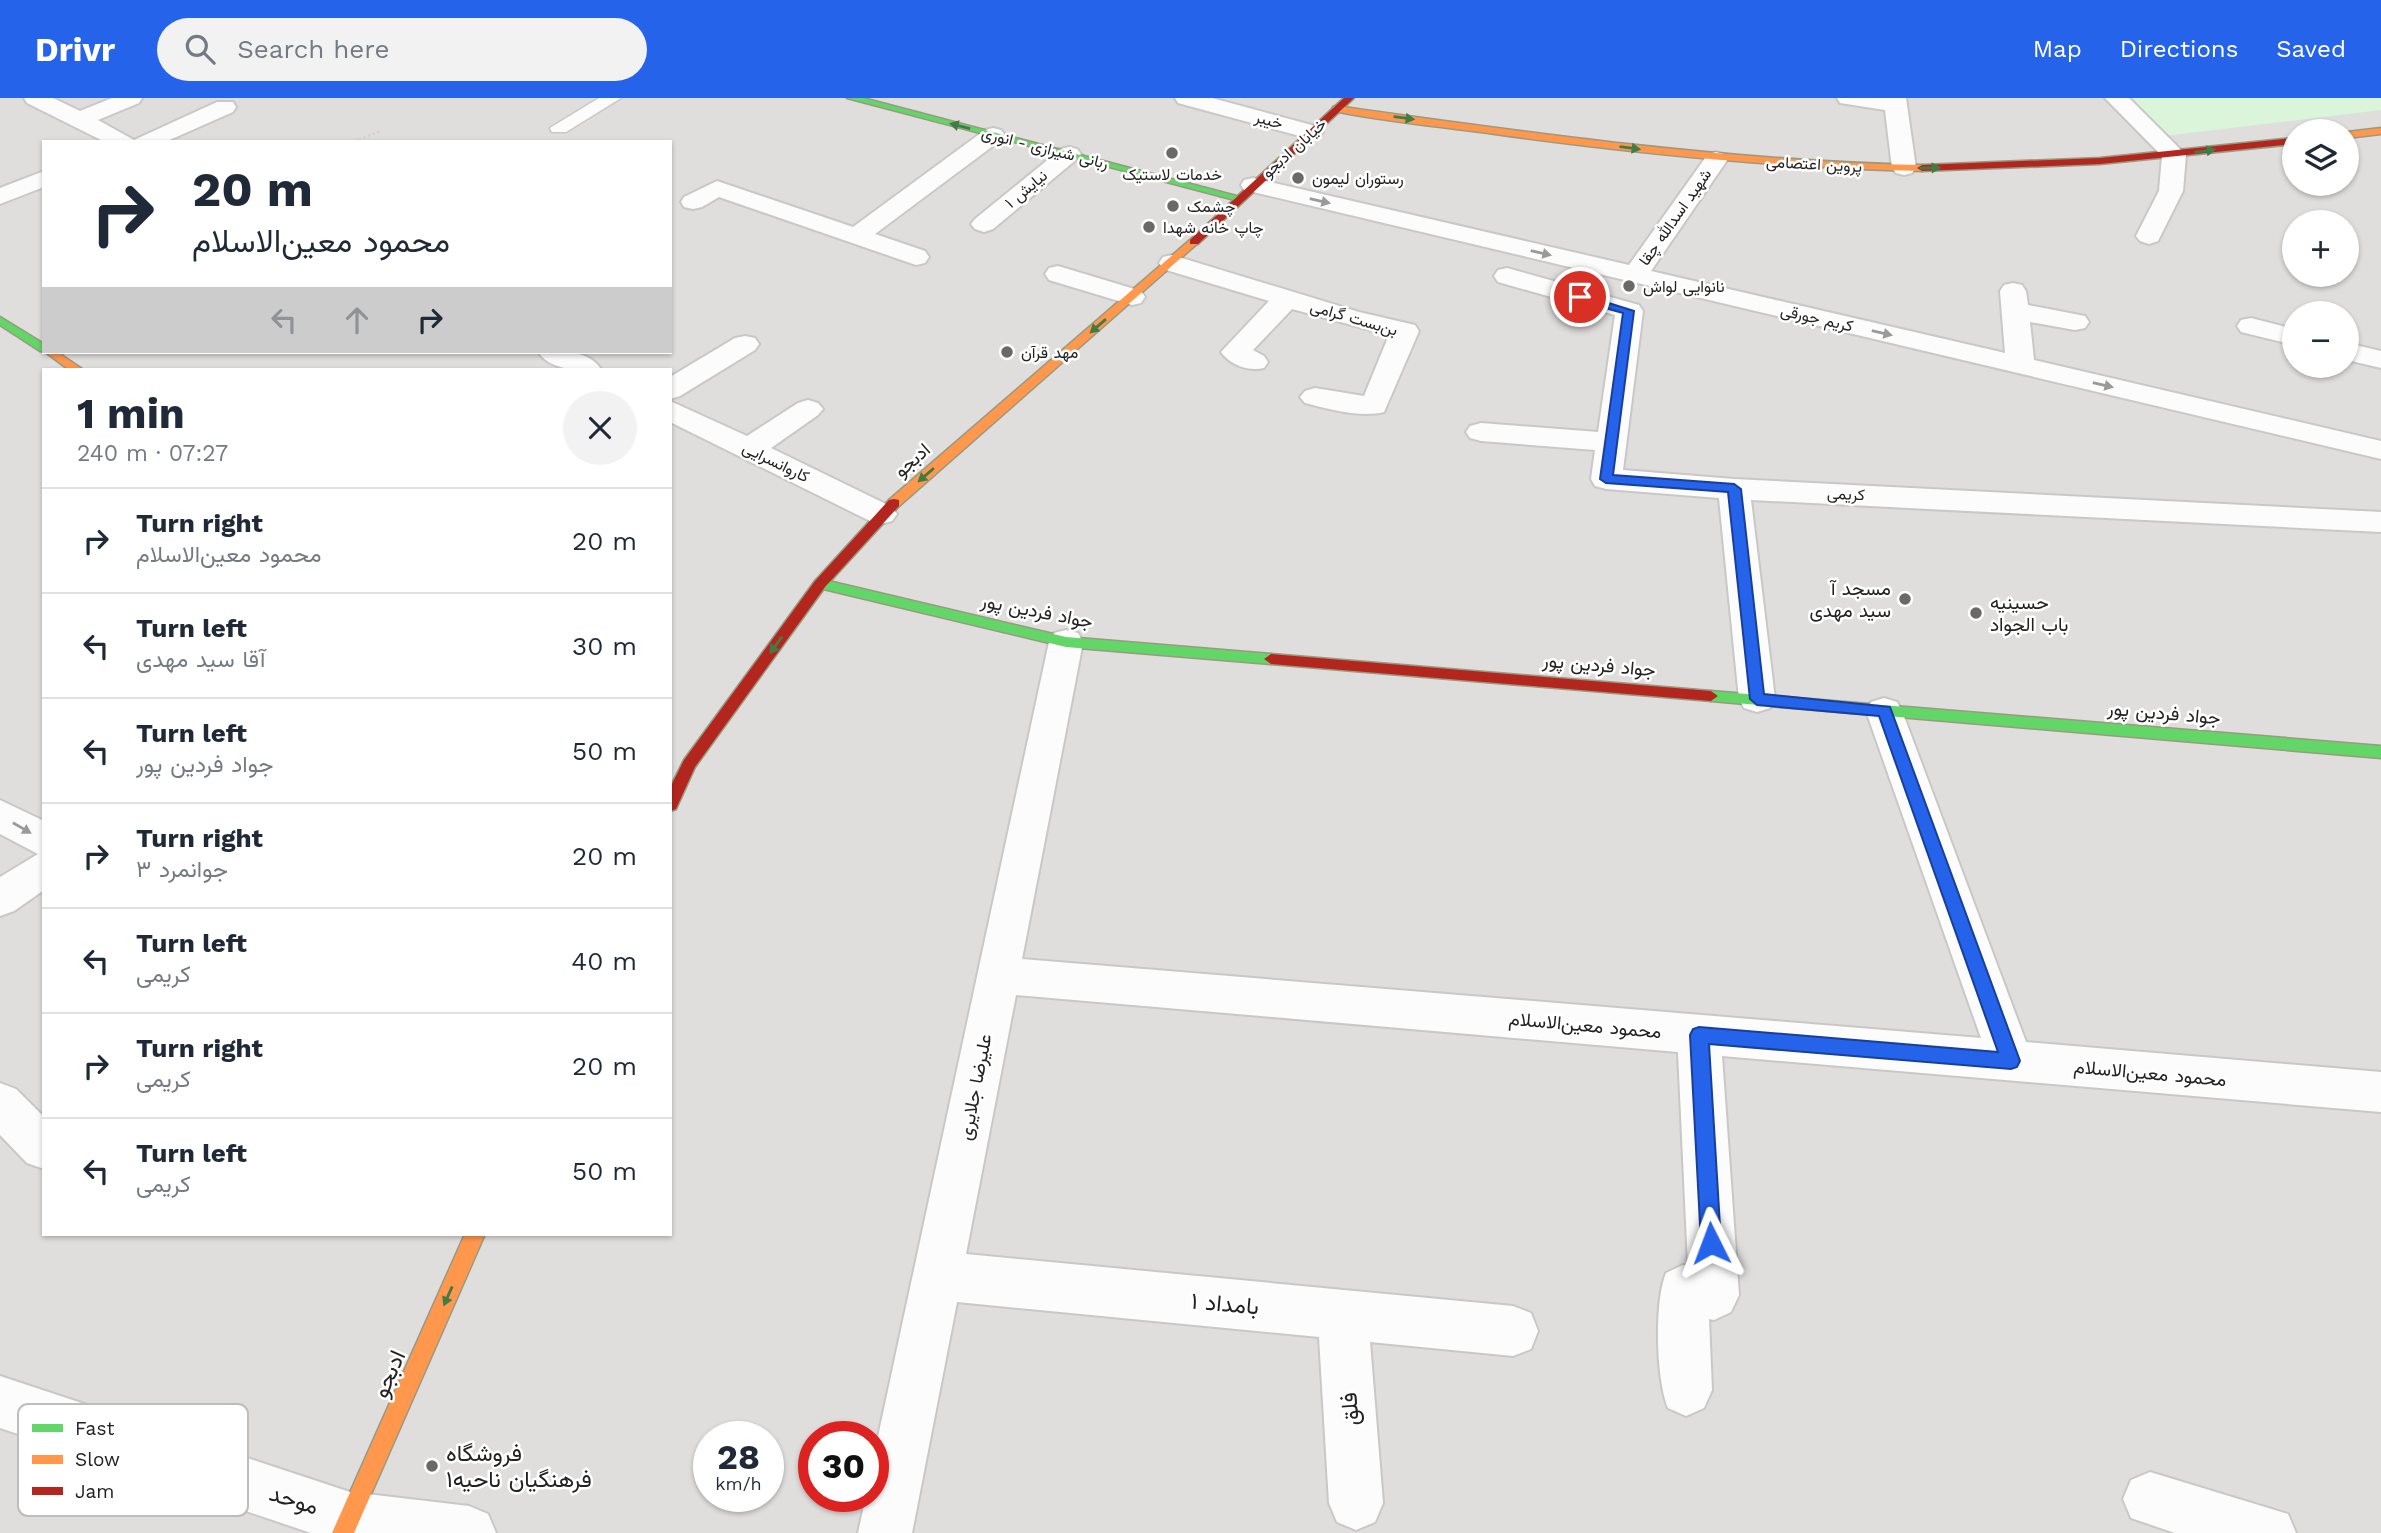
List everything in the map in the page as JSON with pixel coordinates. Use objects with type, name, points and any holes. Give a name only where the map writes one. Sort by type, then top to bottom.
[{"type":"street","points":[[35,98],[120,140]]},
{"type":"street","points":[[79,120],[131,98]]},
{"type":"street","name":"ربانی شیرازی - انوری","points":[[852,98],[1069,154],[1246,191]]},
{"type":"street","name":"خیبر","points":[[1186,98],[1311,132]]},
{"type":"street","name":"خیابان ادبجو","points":[[1246,191],[1349,98]]},
{"type":"street","points":[[1848,98],[1896,101],[1904,168]]},
{"type":"street","points":[[2116,98],[2174,155],[2171,191],[2149,236]]},
{"type":"street","points":[[150,140],[225,107]]},
{"type":"street","name":"پروین اعتصامی","points":[[1336,109],[1716,159],[1904,168],[2026,166],[2174,155],[2282,142]]},
{"type":"street","points":[[2359,134],[2381,131]]},
{"type":"street","points":[[856,236],[993,135]]},
{"type":"street","name":"نیایش ۱","points":[[984,224],[1069,154]]},
{"type":"street","name":"شهید اسدالله چقا","points":[[1635,275],[1716,159]]},
{"type":"street","points":[[0,197],[42,179]]},
{"type":"street","points":[[693,202],[717,188],[916,257]]},
{"type":"street","name":"ادبجو","points":[[672,799],[684,761],[820,584],[881,514],[1172,263],[1246,191]]},
{"type":"street","name":"کریم جورقی","points":[[1246,191],[1635,275],[2381,450]]},
{"type":"street","name":"بن‌بست گرامی","points":[[1172,263],[1351,318],[1405,331],[1374,406],[1315,397]]},
{"type":"street","points":[[1058,274],[1132,297]]},
{"type":"street","name":"کریمی","points":[[1507,276],[1629,311],[1606,479],[1734,489],[2381,522]]},
{"type":"street","points":[[1254,362],[1235,352],[1287,298]]},
{"type":"street","points":[[2020,365],[2014,301],[2075,322]]},
{"type":"street","points":[[0,320],[42,348]]},
{"type":"street","points":[[2251,326],[2282,334]]},
{"type":"street","points":[[672,389],[745,344]]},
{"type":"street","points":[[52,354],[74,368]]},
{"type":"street","points":[[2359,354],[2381,360]]},
{"type":"street","points":[[749,449],[808,409]]},
{"type":"street","name":"کاروانسرایی","points":[[672,411],[881,514]]},
{"type":"street","points":[[1482,432],[1611,442]]},
{"type":"street","points":[[1734,489],[1757,699]]},
{"type":"street","name":"جواد فردین پور","points":[[820,584],[1066,642],[2381,752]]},
{"type":"street","name":"علیرضا جلایری","points":[[885,1533],[1066,642]]},
{"type":"street","points":[[1884,711],[2011,1061]]},
{"type":"street","points":[[0,815],[42,840]]},
{"type":"street","points":[[0,899],[42,869]]},
{"type":"street","name":"محمود معین‌الاسلام","points":[[998,975],[2381,1092]]},
{"type":"street","points":[[1686,1390],[1683,1290],[1714,1295],[1699,1035]]},
{"type":"street","points":[[0,1104],[42,1147]]},
{"type":"street","name":"ادبجو","points":[[347,1526],[474,1236]]},
{"type":"street","name":"بامداد ۱","points":[[937,1276],[1513,1331]]},
{"type":"street","name":"فلق","points":[[1343,1315],[1356,1503]]},
{"type":"street","name":"موحد","points":[[0,1402],[18,1408]]},
{"type":"street","name":"موحد","points":[[248,1491],[347,1526]]},
{"type":"street","points":[[2150,1499],[2269,1533]]},
{"type":"street","points":[[347,1526],[469,1533]]},
{"type":"lane","points":[[559,128],[612,98]]},
{"type":"path","points":[[359,140],[380,131]]},
{"type":"shaded area","points":[[0,98],[2381,98],[2381,1533],[0,1533]]},
{"type":"green space","points":[[2126,98],[2381,98],[2381,110],[2306,119],[2282,119],[2282,122],[2164,136]]},
{"type":"traffic: fast","points":[[852,98],[1239,198]]},
{"type":"traffic: fast","points":[[0,320],[42,348]]},
{"type":"traffic: fast","points":[[820,584],[1066,642],[1271,659]]},
{"type":"traffic: fast","points":[[1711,696],[2381,752]]},
{"type":"traffic: slow","points":[[1336,109],[1702,156],[1849,167],[1922,168]]},
{"type":"traffic: slow","points":[[2359,134],[2381,131]]},
{"type":"traffic: slow","points":[[894,503],[1194,242]]},
{"type":"traffic: slow","points":[[52,354],[74,368]]},
{"type":"traffic: slow","points":[[343,1533],[474,1236]]},
{"type":"traffic: jam","points":[[1194,242],[1349,98]]},
{"type":"traffic: jam","points":[[1922,168],[2100,161],[2282,142]]},
{"type":"traffic: jam","points":[[672,801],[689,764],[820,584],[894,503]]},
{"type":"traffic: jam","points":[[1271,659],[1711,696]]},
{"type":"place","name":"خدمات لاستیک","points":[[1172,153]]},
{"type":"place","name":"رستوران لیمون","points":[[1298,178]]},
{"type":"place","name":"چشمک","points":[[1173,206]]},
{"type":"place","name":"چاپ خانه شهدا","points":[[1149,227]]},
{"type":"place","name":"نانوایی لواش","points":[[1629,286]]},
{"type":"place","name":"مهد قرآن","points":[[1007,352]]},
{"type":"place","name":"مسجد آ سید مهدی","points":[[1905,599]]},
{"type":"place","name":"حسینیه باب الجواد","points":[[1976,613]]},
{"type":"place","name":"فروشگاه فرهنگیان ناحیه۱","points":[[432,1466]]},
{"type":"route","points":[[1580,297],[1629,311],[1606,479],[1734,489],[1757,699],[1884,711],[2011,1061],[1699,1035],[1711,1243]]}]
